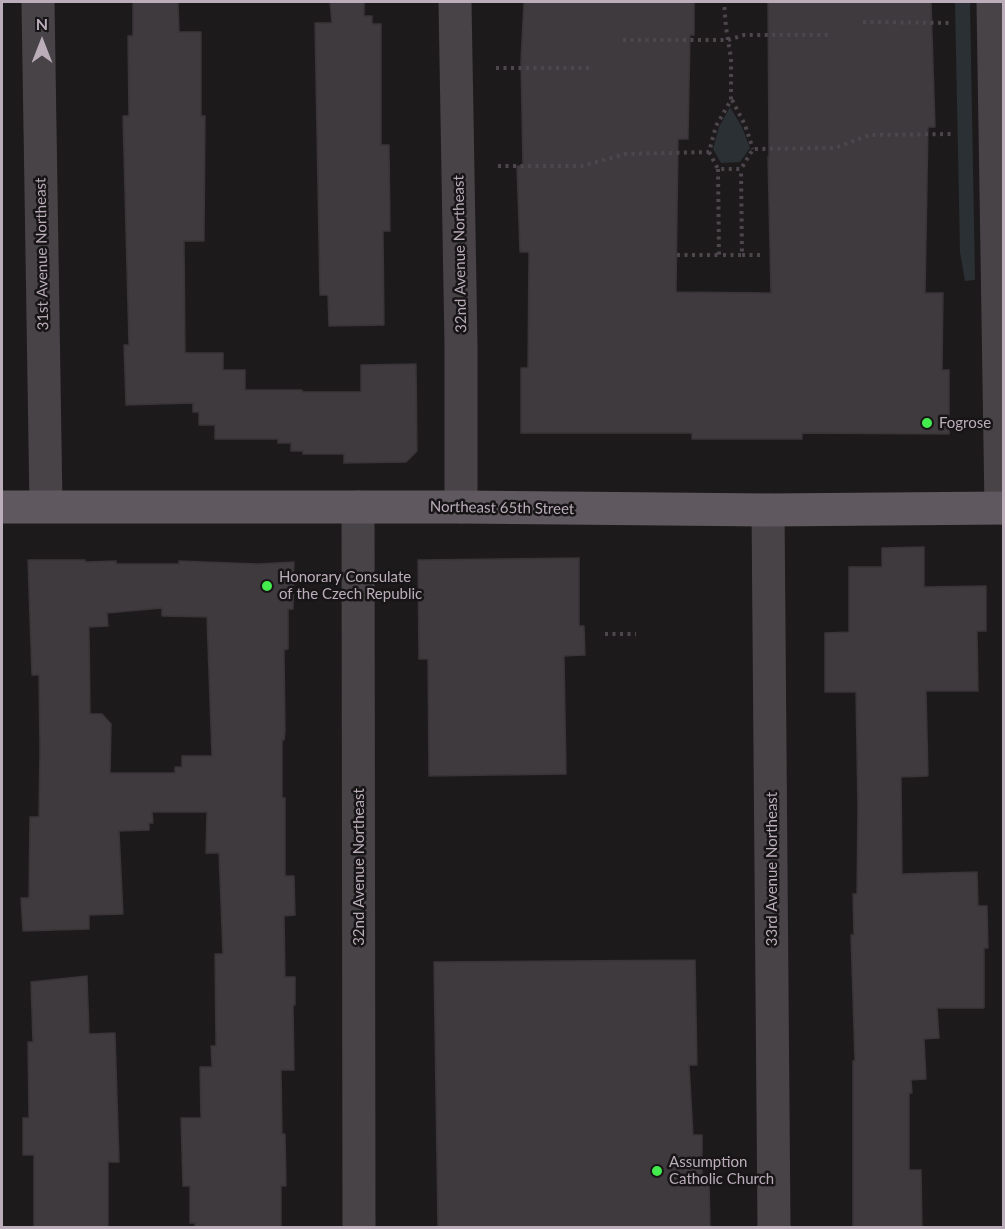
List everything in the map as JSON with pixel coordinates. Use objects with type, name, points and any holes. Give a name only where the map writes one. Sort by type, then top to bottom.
[{"type":"main road","name":"Northeast 65th Street","points":[[2,507],[768,510],[1002,508]]},
{"type":"street","name":"31st Avenue Northeast","points":[[38,2],[46,506]]},
{"type":"street","name":"32nd Avenue Northeast","points":[[455,2],[462,346],[461,507]]},
{"type":"street","points":[[993,2],[1002,508]]},
{"type":"street","name":"32nd Avenue Northeast","points":[[358,507],[359,1227]]},
{"type":"street","name":"33rd Avenue Northeast","points":[[768,510],[774,1227]]},
{"type":"path","points":[[724,2],[731,58],[731,100],[745,125],[753,149],[741,169],[742,255]]},
{"type":"path","points":[[863,22],[950,23]]},
{"type":"path","points":[[623,40],[728,40],[744,35],[831,35]]},
{"type":"path","points":[[496,68],[589,68]]},
{"type":"path","points":[[719,255],[718,169],[709,152],[716,126],[731,100]]},
{"type":"path","points":[[753,149],[835,148],[869,135],[953,134]]},
{"type":"path","points":[[498,166],[581,166],[626,154],[709,152]]},
{"type":"path","points":[[718,169],[741,169]]},
{"type":"path","points":[[677,255],[762,255]]},
{"type":"path","points":[[605,634],[636,634]]},
{"type":"shaded area","points":[[955,2],[970,2],[975,280],[965,281],[960,252]]},
{"type":"shaded area","points":[[730,107],[742,127],[750,148],[740,162],[721,163],[713,149],[719,127]]},
{"type":"building","points":[[133,2],[178,2],[179,32],[201,32],[201,116],[205,116],[204,241],[184,241],[185,353],[223,353],[223,370],[245,370],[245,390],[361,392],[361,365],[416,364],[417,451],[406,462],[344,463],[344,454],[303,454],[303,451],[291,451],[291,443],[278,443],[278,439],[215,439],[215,425],[199,425],[199,412],[193,412],[193,403],[126,405],[124,345],[129,345],[123,116],[129,116],[128,36],[133,36]]},
{"type":"building","points":[[330,2],[364,2],[364,16],[372,16],[372,24],[381,24],[381,145],[389,145],[390,231],[383,231],[384,325],[329,326],[328,295],[320,295],[315,23],[332,23]]},
{"type":"building","points":[[524,2],[694,2],[694,35],[690,35],[688,139],[678,139],[676,292],[771,293],[768,2],[931,2],[935,127],[928,127],[925,293],[943,293],[942,370],[949,370],[949,434],[802,433],[802,439],[692,439],[692,433],[521,433],[521,368],[528,368],[529,252],[520,252],[517,166],[523,166],[521,61]]},
{"type":"building","points":[[924,547],[924,587],[986,586],[986,631],[977,631],[978,691],[926,691],[928,776],[901,777],[902,874],[977,872],[978,906],[987,906],[988,948],[984,948],[984,1008],[937,1008],[939,1038],[924,1039],[926,1079],[911,1080],[909,1170],[921,1170],[922,1227],[853,1227],[853,1061],[855,1061],[851,935],[854,935],[853,894],[857,894],[856,692],[825,692],[825,633],[849,632],[849,567],[882,567],[882,548]]},
{"type":"building","points":[[579,558],[579,626],[584,626],[585,655],[564,656],[566,774],[429,776],[428,659],[419,659],[418,560]]},
{"type":"building","points":[[28,560],[116,561],[116,564],[179,564],[179,561],[259,564],[294,562],[293,609],[288,609],[288,649],[284,650],[285,731],[284,740],[282,740],[282,798],[285,798],[285,876],[294,876],[295,915],[284,916],[285,977],[295,977],[294,1070],[281,1070],[286,1186],[281,1186],[281,1227],[195,1227],[195,1223],[190,1223],[190,1186],[183,1186],[181,1118],[201,1118],[200,1067],[212,1067],[211,1046],[216,1046],[215,954],[223,954],[219,853],[206,853],[207,812],[152,812],[153,823],[149,823],[149,830],[119,831],[123,914],[89,915],[89,929],[23,931],[21,898],[29,898],[30,817],[39,817],[39,675],[32,675]],"holes":[[[162,608],[162,616],[207,617],[212,756],[182,756],[182,767],[175,767],[175,773],[110,773],[111,724],[102,714],[90,714],[89,627],[108,626],[107,613]]]},
{"type":"building","points":[[695,960],[697,1065],[689,1065],[693,1135],[702,1135],[702,1180],[709,1179],[710,1227],[438,1227],[434,962]]},
{"type":"building","points":[[87,976],[89,1034],[115,1033],[119,1162],[108,1162],[108,1227],[34,1227],[34,1155],[23,1155],[23,1118],[29,1118],[28,1042],[33,1042],[31,982]]},
{"type":"place","name":"Fogrose","points":[[927,423]]},
{"type":"place","name":"Honorary Consulate of the Czech Republic","points":[[267,586]]},
{"type":"place","name":"Assumption Catholic Church","points":[[657,1171]]}]
